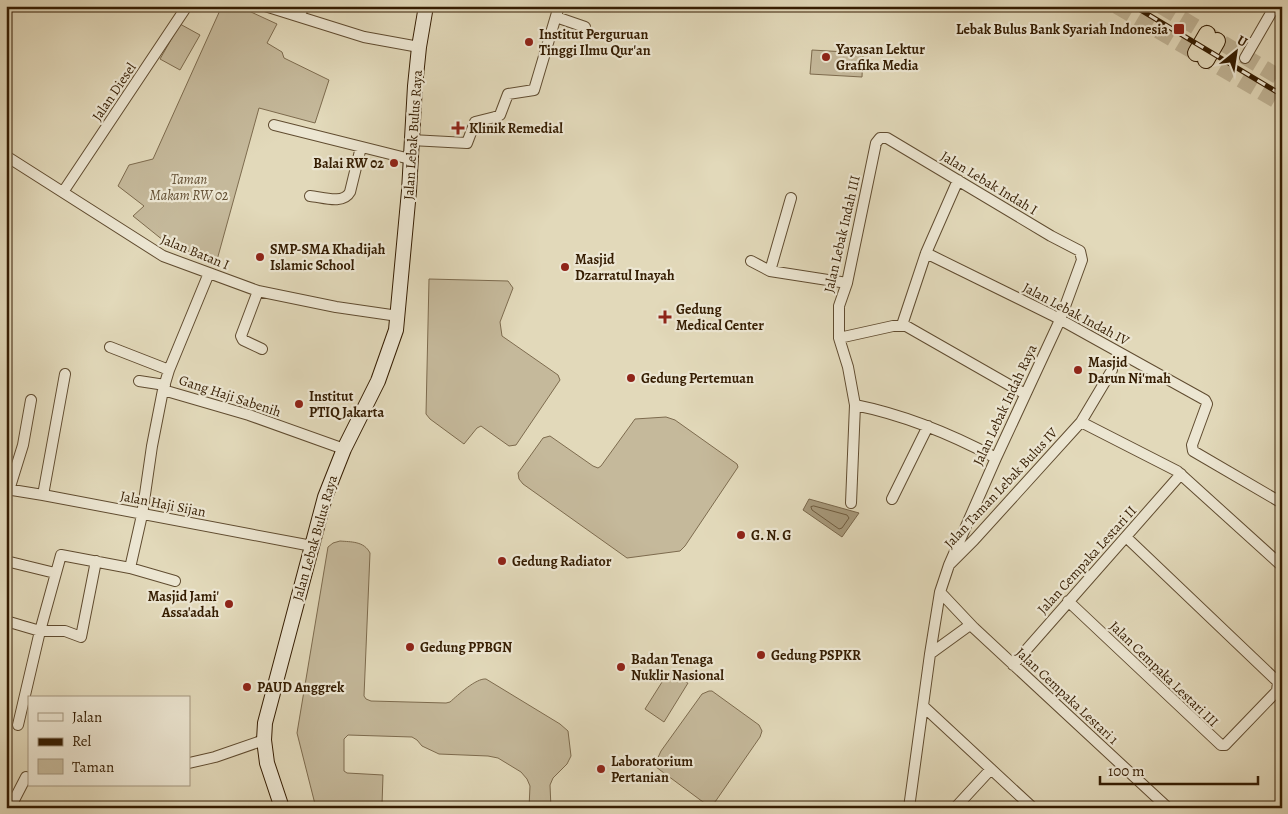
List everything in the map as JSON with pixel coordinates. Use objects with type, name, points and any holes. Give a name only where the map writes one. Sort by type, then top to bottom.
[{"type":"highway","points":[[1201,56],[1212,38]]},
{"type":"main road","name":"Jalan Lebak Bulus Raya","points":[[282,808],[266,763],[264,740],[269,702],[325,496],[344,449],[373,394],[396,330],[409,191],[411,140],[419,47],[426,6]]},
{"type":"street","name":"Jalan Diesel","points":[[52,198],[61,190],[187,6]]},
{"type":"street","points":[[265,6],[302,11],[364,37],[419,47]]},
{"type":"street","points":[[411,140],[467,143],[475,122],[495,118],[500,114],[508,94],[511,92],[534,90],[559,6]]},
{"type":"street","points":[[1245,58],[1275,6]]},
{"type":"street","points":[[556,18],[585,27]]},
{"type":"street","points":[[274,125],[410,159]]},
{"type":"street","name":"Jalan Lebak Indah I","points":[[880,138],[887,138],[1080,251],[1082,255]]},
{"type":"street","name":"Jalan Lebak Indah III","points":[[851,503],[855,405],[848,366],[839,338],[840,306],[847,283],[876,143],[880,138]]},
{"type":"street","points":[[310,196],[342,199],[347,197],[350,192],[361,146]]},
{"type":"street","name":"Jalan Batan I","points":[[6,156],[162,256],[258,291],[336,307],[398,316]]},
{"type":"street","points":[[898,326],[926,253],[958,180]]},
{"type":"street","points":[[770,271],[790,198]]},
{"type":"street","name":"Jalan Lebak Indah IV","points":[[926,253],[1060,320],[1205,400],[1207,404],[1192,445],[1193,451],[1282,503]]},
{"type":"street","name":"Jalan Lebak Indah Raya","points":[[948,565],[1024,394],[1060,320],[1082,260],[1082,255]]},
{"type":"street","points":[[752,261],[770,271],[847,283]]},
{"type":"street","points":[[130,568],[142,515],[164,387],[169,370],[209,273]]},
{"type":"street","points":[[258,291],[241,336],[243,340],[262,349]]},
{"type":"street","points":[[839,338],[898,326],[909,327],[1024,394]]},
{"type":"street","points":[[110,346],[169,370]]},
{"type":"street","name":"Jalan Taman Lebak Bulus IV","points":[[909,808],[930,654],[940,592],[948,565],[974,540],[1081,422],[1112,370]]},
{"type":"street","points":[[43,495],[65,374]]},
{"type":"street","name":"Gang Haji Sabenih","points":[[139,381],[164,387],[249,415],[344,449]]},
{"type":"street","points":[[7,491],[23,445],[31,400]]},
{"type":"street","points":[[855,405],[890,413],[928,426],[996,458]]},
{"type":"street","points":[[1081,422],[1182,475],[1282,566]]},
{"type":"street","points":[[892,498],[928,426]]},
{"type":"street","name":"Jalan Cempaka Lestari II","points":[[1013,665],[1182,475]]},
{"type":"street","name":"Jalan Haji Sijan","points":[[7,491],[43,495],[312,546]]},
{"type":"street","name":"Jalan Cempaka Lestari III","points":[[1068,601],[1221,745],[1225,746],[1278,691],[1278,682],[1256,659],[1126,537]]},
{"type":"street","points":[[18,725],[55,573],[62,555],[130,568],[176,581]]},
{"type":"street","points":[[6,561],[55,573]]},
{"type":"street","points":[[6,621],[40,631],[65,632],[81,637],[96,561]]},
{"type":"street","name":"Jalan Cempaka Lestari 1","points":[[940,592],[1013,665],[1168,808]]},
{"type":"street","points":[[930,654],[970,624]]},
{"type":"street","points":[[923,706],[1033,808]]},
{"type":"street","points":[[190,763],[215,757],[264,740]]},
{"type":"street","points":[[955,808],[991,769]]},
{"type":"street","points":[[10,808],[26,777]]},
{"type":"green space","name":"Taman Makam RW 02","points":[[225,6],[238,6],[277,24],[267,43],[282,52],[284,58],[329,80],[315,123],[259,108],[217,260],[169,245],[133,216],[144,206],[118,186],[129,165],[153,159],[221,8]]},
{"type":"green space","points":[[180,24],[200,35],[180,70],[160,59]]},
{"type":"green space","points":[[812,50],[863,53],[862,77],[810,74]]},
{"type":"green space","points":[[429,279],[508,281],[513,288],[500,322],[502,336],[558,375],[560,380],[516,445],[509,446],[481,426],[477,428],[464,444],[426,414]]},
{"type":"green space","points":[[666,417],[675,420],[737,464],[738,467],[680,551],[627,558],[523,484],[519,479],[518,473],[543,438],[550,436],[598,468],[635,419]]},
{"type":"green space","points":[[340,541],[361,544],[370,553],[364,696],[366,699],[371,701],[446,703],[477,681],[486,679],[560,724],[568,731],[571,756],[567,764],[553,778],[550,785],[551,808],[529,808],[530,786],[527,779],[521,772],[498,758],[439,754],[422,746],[412,737],[348,735],[344,739],[344,771],[347,773],[383,775],[382,805],[380,807],[351,805],[348,808],[316,808],[297,733],[328,547]]},
{"type":"green space","points":[[669,671],[688,683],[664,722],[645,709]]},
{"type":"green space","points":[[712,691],[759,725],[762,731],[760,737],[715,802],[709,804],[703,802],[656,767],[655,764],[661,751],[702,694]]},
{"type":"water","points":[[809,499],[859,513],[842,537],[803,510]]},
{"type":"tunnel","points":[[1117,6],[1282,104]]},
{"type":"tunnel","points":[[1161,6],[1282,79]]},
{"type":"railway","points":[[1134,6],[1282,95]]},
{"type":"place","name":"Lebak Bulus Bank Syariah Indonesia","points":[[1179,29]]},
{"type":"place","name":"Institut Perguruan Tinggi Ilmu Qur'an","points":[[529,42]]},
{"type":"place","name":"Yayasan Lektur Grafika Media","points":[[826,57]]},
{"type":"place","name":"Klinik Remedial","points":[[458,128]]},
{"type":"place","name":"Balai RW 02","points":[[394,163]]},
{"type":"place","name":"SMP-SMA Khadijah Islamic School","points":[[260,257]]},
{"type":"place","name":"Masjid Dzarratul Inayah","points":[[565,267]]},
{"type":"place","name":"Gedung Medical Center","points":[[665,317]]},
{"type":"place","name":"Masjid Darun Ni'mah","points":[[1078,370]]},
{"type":"place","name":"Gedung Pertemuan","points":[[631,378]]},
{"type":"place","name":"Institut PTIQ Jakarta","points":[[299,404]]},
{"type":"place","name":"G. N. G","points":[[741,535]]},
{"type":"place","name":"Gedung Radiator","points":[[502,561]]},
{"type":"place","name":"Masjid Jami' Assa'adah","points":[[229,604]]},
{"type":"place","name":"Gedung PPBGN","points":[[410,647]]},
{"type":"place","name":"Gedung PSPKR","points":[[761,655]]},
{"type":"place","name":"Badan Tenaga Nuklir Nasional","points":[[621,667]]},
{"type":"place","name":"PAUD Anggrek","points":[[247,687]]},
{"type":"place","name":"Laboratorium Pertanian","points":[[601,769]]}]
